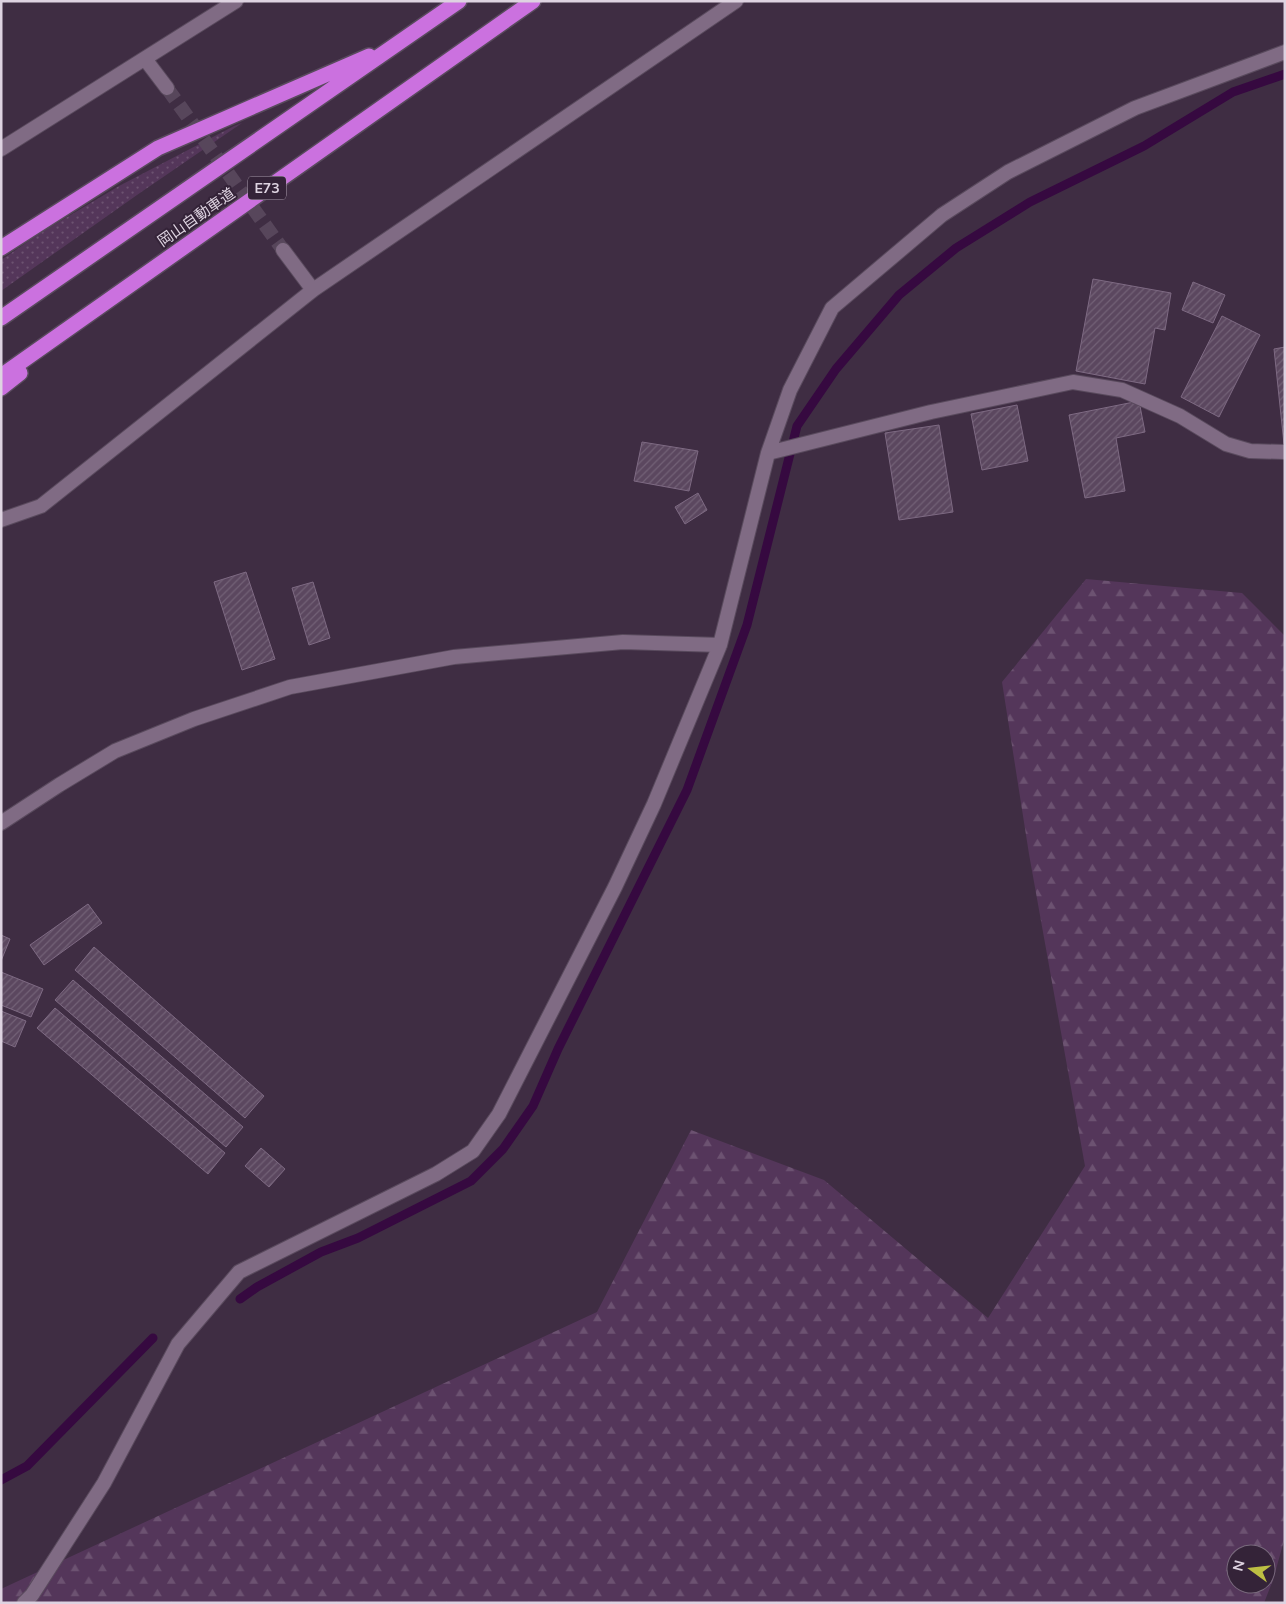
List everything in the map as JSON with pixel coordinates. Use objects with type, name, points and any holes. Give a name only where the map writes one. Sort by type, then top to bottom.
[{"type":"highway","name":"岡山自動車道","points":[[1,318],[459,1]]},
{"type":"highway","name":"岡山自動車道","points":[[1,376],[533,1]]},
{"type":"highway","points":[[1,248],[158,148],[401,42]]},
{"type":"highway","points":[[1,388],[136,280]]},
{"type":"street","points":[[1,148],[236,1]]},
{"type":"street","points":[[1,520],[41,506],[313,290],[736,1]]},
{"type":"street","points":[[24,1603],[32,1595],[104,1483],[178,1344],[239,1272],[436,1174],[473,1151],[498,1114],[615,887],[654,804],[720,645],[768,453],[790,390],[832,308],[942,215],[1008,172],[1135,108],[1285,52]]},
{"type":"street","points":[[145,59],[166,88]]},
{"type":"street","points":[[283,250],[313,290]]},
{"type":"street","points":[[768,453],[931,412],[1073,382],[1122,390],[1180,416],[1226,444],[1250,451],[1285,452]]},
{"type":"street","points":[[1,823],[115,751],[194,719],[290,687],[454,656],[623,642],[720,645]]},
{"type":"green space","points":[[242,123],[1,291],[1,260],[42,232],[119,186]]},
{"type":"green space","points":[[1086,579],[1242,593],[1285,636],[1285,1537],[1276,1569],[1276,1544],[1226,1544],[1226,1594],[1268,1594],[1264,1603],[1,1603],[1,1589],[597,1312],[691,1130],[824,1180],[988,1318],[1085,1166],[1029,854],[1002,682]]},
{"type":"building","points":[[1093,279],[1171,293],[1165,330],[1155,328],[1145,384],[1076,371]]},
{"type":"building","points":[[1193,282],[1225,295],[1213,323],[1182,310]]},
{"type":"building","points":[[1222,316],[1260,335],[1219,417],[1181,397]]},
{"type":"building","points":[[1285,347],[1285,444],[1284,444],[1274,349]]},
{"type":"building","points":[[1139,401],[1145,432],[1116,438],[1125,491],[1085,498],[1069,415]]},
{"type":"building","points":[[1017,405],[1028,461],[982,470],[971,414]]},
{"type":"building","points":[[939,425],[953,512],[899,520],[885,433]]},
{"type":"building","points":[[642,442],[698,451],[689,491],[634,481]]},
{"type":"building","points":[[698,493],[707,510],[685,524],[675,507]]},
{"type":"building","points":[[246,572],[275,659],[242,670],[214,582]]},
{"type":"building","points":[[313,582],[330,638],[309,645],[292,588]]},
{"type":"building","points":[[88,904],[102,923],[44,965],[30,945]]},
{"type":"building","points":[[1,935],[10,939],[1,961]]},
{"type":"building","points":[[94,947],[264,1096],[245,1118],[75,970]]},
{"type":"building","points":[[1,972],[43,989],[31,1017],[1,1005]]},
{"type":"building","points":[[73,980],[243,1127],[226,1147],[55,1000]]},
{"type":"building","points":[[55,1008],[225,1153],[208,1174],[37,1028]]},
{"type":"building","points":[[1,1011],[26,1021],[15,1047],[1,1041]]},
{"type":"building","points":[[261,1148],[285,1169],[269,1187],[245,1166]]},
{"type":"waterway","points":[[240,1299],[257,1287],[321,1252],[358,1238],[471,1181],[503,1149],[533,1106],[558,1049],[687,790],[747,625],[797,426],[836,369],[899,295],[956,248],[1030,202],[1144,146],[1233,92],[1285,74]]},
{"type":"waterway","points":[[1,1480],[27,1466],[153,1338]]},
{"type":"tunnel","points":[[167,88],[283,250]]}]
